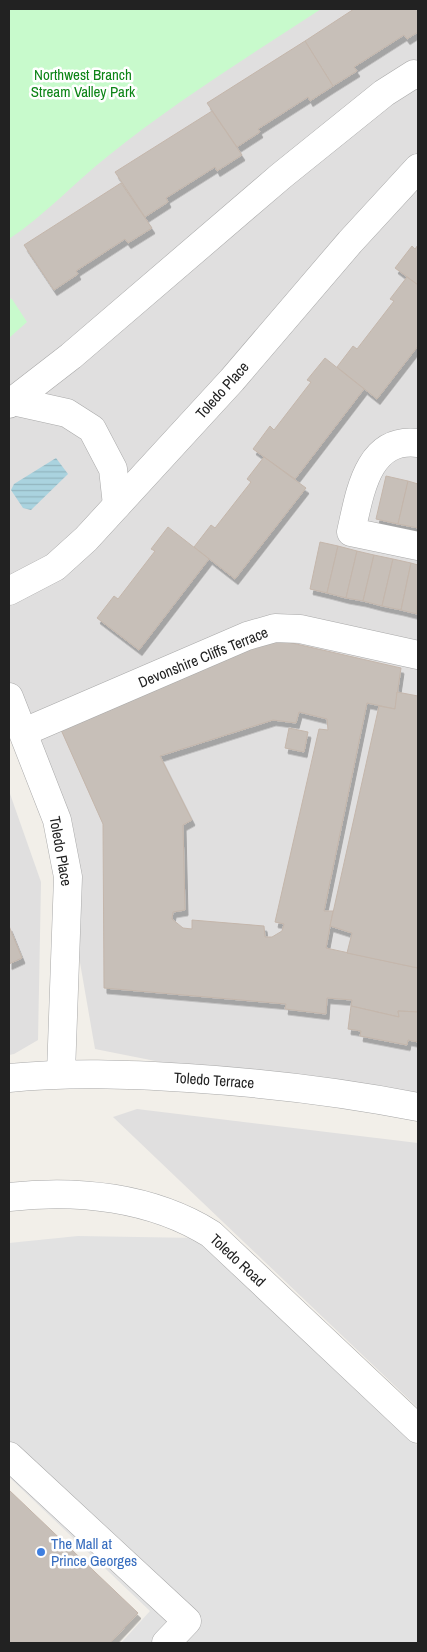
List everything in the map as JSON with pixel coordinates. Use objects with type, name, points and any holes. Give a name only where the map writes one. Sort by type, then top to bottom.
[{"type":"street","points":[[11,402],[71,356],[232,215],[376,98],[404,79],[418,74]]},
{"type":"street","name":"Toledo Place","points":[[9,591],[55,566],[118,505],[232,380],[350,242],[418,168]]},
{"type":"street","points":[[11,402],[67,414],[92,429],[113,469],[118,505]]},
{"type":"street","points":[[418,443],[393,444],[373,461],[359,498],[351,532],[418,546]]},
{"type":"street","name":"Devonshire Cliffs Terrace","points":[[24,732],[246,636],[275,628],[300,629],[418,655]]},
{"type":"street","name":"Toledo Place","points":[[9,697],[58,820],[68,877],[61,1073]]},
{"type":"street","name":"Toledo Terrace","points":[[9,1078],[61,1073],[147,1076],[287,1086],[418,1107]]},
{"type":"street","name":"Toledo Road","points":[[9,1197],[40,1193],[70,1193],[150,1216],[196,1225],[211,1234],[238,1269],[339,1364],[386,1413],[418,1429]]},
{"type":"street","points":[[9,1456],[187,1621],[166,1643]]},
{"type":"shaded area","points":[[305,9],[418,9],[418,1113],[95,1049],[37,715],[9,726],[9,231],[90,162]]},
{"type":"shaded area","points":[[9,791],[41,882],[38,1040],[9,1055]]},
{"type":"shaded area","points":[[137,1109],[418,1143],[418,1408],[113,1117]]},
{"type":"shaded area","points":[[78,1236],[198,1238],[418,1446],[418,1643],[121,1643],[150,1611],[9,1477],[9,1243]]},
{"type":"green space","name":"Northwest Branch Stream Valley Park","points":[[9,9],[321,9],[213,80],[133,136],[95,166],[35,220],[9,239]]},
{"type":"green space","points":[[9,298],[12,299],[27,322],[9,338]]},
{"type":"water","points":[[56,458],[68,474],[31,510],[23,508],[11,490],[14,484]]},
{"type":"building","points":[[354,9],[418,9],[418,32],[407,39],[404,35],[354,67],[357,71],[333,86],[305,41]]},
{"type":"building","points":[[305,41],[333,86],[310,101],[308,97],[258,129],[260,132],[237,147],[207,103]]},
{"type":"building","points":[[212,111],[242,155],[217,171],[215,167],[166,198],[168,202],[145,217],[115,172]]},
{"type":"building","points":[[121,183],[152,228],[128,243],[125,239],[76,271],[78,274],[54,290],[24,245]]},
{"type":"building","points":[[418,245],[418,285],[395,268],[412,246],[415,249]]},
{"type":"building","points":[[407,277],[418,285],[418,346],[377,399],[337,367],[353,346],[357,349],[394,301],[390,299]]},
{"type":"building","points":[[325,358],[364,389],[295,479],[253,449],[270,426],[274,430],[311,382],[307,380]]},
{"type":"building","points":[[264,457],[306,488],[235,579],[194,547],[211,525],[215,528],[251,482],[247,479]]},
{"type":"building","points":[[386,476],[408,481],[398,524],[376,519]]},
{"type":"building","points":[[408,481],[418,484],[418,528],[398,524]]},
{"type":"building","points":[[168,527],[209,559],[139,650],[97,618],[114,596],[118,599],[155,551],[151,549]]},
{"type":"building","points":[[320,542],[338,546],[327,593],[310,589]]},
{"type":"building","points":[[338,546],[357,551],[346,598],[327,593]]},
{"type":"building","points":[[357,551],[374,555],[363,601],[346,598]]},
{"type":"building","points":[[374,555],[393,559],[382,606],[363,601]]},
{"type":"building","points":[[393,559],[411,563],[401,610],[382,606]]},
{"type":"building","points":[[411,563],[418,565],[417,614],[401,610]]},
{"type":"building","points":[[270,638],[401,668],[395,709],[367,703],[324,911],[333,911],[326,948],[418,968],[418,1012],[398,1011],[399,1017],[351,1006],[352,1000],[327,998],[326,1014],[285,1009],[286,1004],[104,988],[103,824],[58,723]],"holes":[[[299,712],[327,719],[328,730],[319,729],[275,922],[284,924],[282,931],[272,937],[265,937],[264,926],[192,920],[192,929],[183,928],[172,919],[173,912],[185,910],[183,825],[192,820],[160,756],[273,720],[296,723]]]},
{"type":"building","points":[[397,692],[418,696],[418,968],[347,953],[352,933],[330,926],[379,706],[395,709]]},
{"type":"building","points":[[289,728],[308,732],[304,752],[285,748]]},
{"type":"building","points":[[9,926],[22,958],[9,964]]},
{"type":"building","points":[[351,1006],[399,1017],[398,1011],[418,1012],[418,1042],[408,1040],[407,1045],[360,1036],[361,1031],[348,1029]]},
{"type":"building","name":"The Mall at Prince Georges","points":[[9,1490],[138,1613],[110,1643],[9,1643]]},
{"type":"place","name":"The Mall at Prince Georges","points":[[41,1552]]}]
